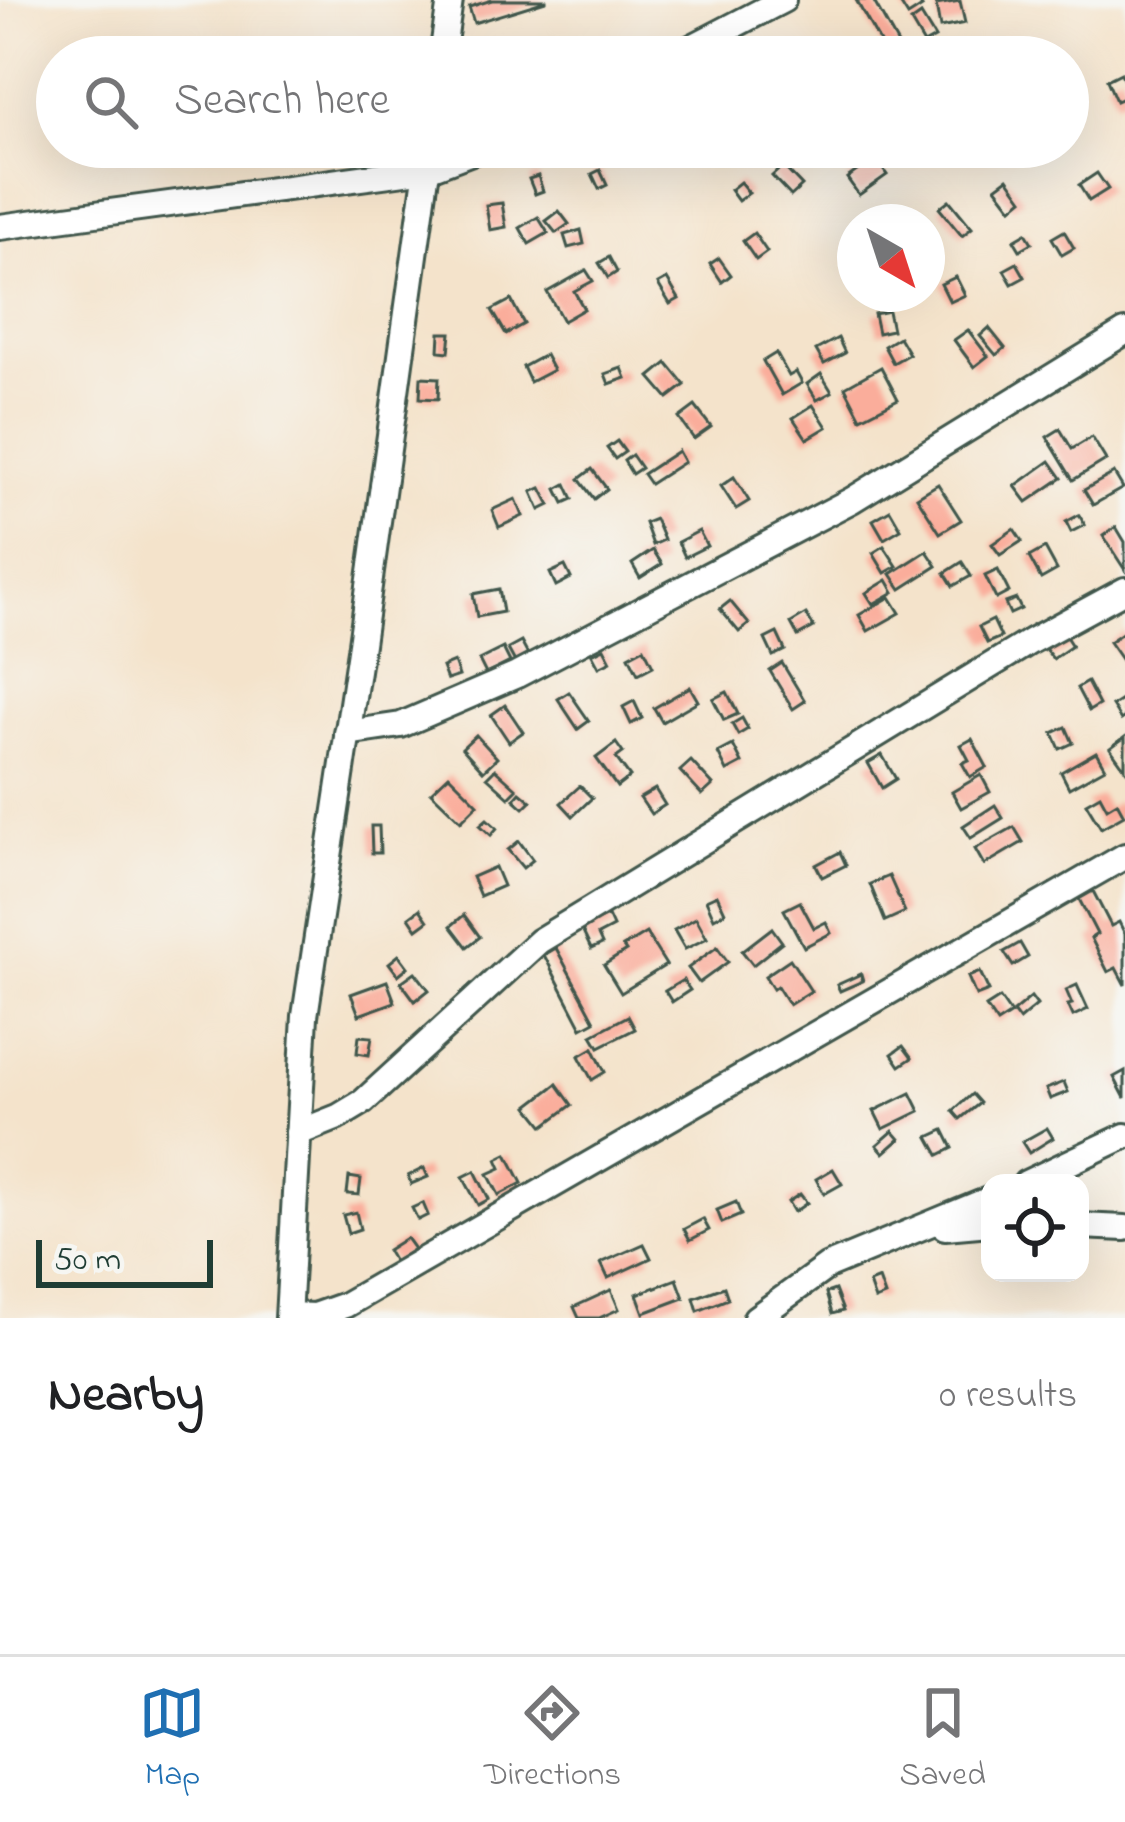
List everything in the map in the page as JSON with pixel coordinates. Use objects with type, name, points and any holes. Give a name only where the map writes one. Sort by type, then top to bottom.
[{"type":"street","points":[[445,36],[450,0]]},
{"type":"street","points":[[714,36],[783,0]]},
{"type":"street","points":[[0,226],[365,168]]},
{"type":"street","points":[[427,168],[305,1016],[288,1317],[314,1316],[345,1305],[1125,856]]},
{"type":"street","points":[[347,733],[401,725],[538,664],[852,500],[1125,332]]},
{"type":"street","points":[[298,1133],[338,1118],[363,1102],[539,941],[1031,641],[1125,590]]},
{"type":"street","points":[[1045,1174],[1125,1136]]},
{"type":"street","points":[[756,1318],[828,1266],[981,1203]]},
{"type":"street","points":[[925,1228],[981,1224]]},
{"type":"street","points":[[1089,1226],[1125,1228]]},
{"type":"building","points":[[492,0],[546,1],[474,23],[469,7]]},
{"type":"building","points":[[856,0],[873,0],[893,36],[876,36]]},
{"type":"building","points":[[898,0],[917,0],[922,7],[908,16]]},
{"type":"building","points":[[960,1],[965,23],[940,28],[936,5]]},
{"type":"building","points":[[921,15],[934,36],[919,36],[911,22]]},
{"type":"building","points":[[1121,73],[1125,97],[1116,101],[1107,80]]},
{"type":"building","points":[[785,168],[802,186],[791,196],[772,176]]},
{"type":"building","points":[[861,168],[882,168],[887,175],[859,195],[847,178]]},
{"type":"building","points":[[600,170],[607,185],[599,189],[592,174]]},
{"type":"building","points":[[1097,173],[1108,189],[1089,201],[1079,185]]},
{"type":"building","points":[[538,176],[543,191],[535,194],[529,179]]},
{"type":"building","points":[[1008,178],[1023,199],[1012,208],[996,187]]},
{"type":"building","points":[[740,182],[749,193],[738,201],[730,190]]},
{"type":"building","points":[[949,200],[972,228],[962,236],[945,215],[944,204]]},
{"type":"building","points":[[502,203],[506,227],[490,230],[486,205]]},
{"type":"building","points":[[559,211],[569,224],[556,233],[546,221]]},
{"type":"building","points":[[538,217],[548,233],[529,244],[520,228]]},
{"type":"building","points":[[581,230],[584,244],[568,248],[564,235]]},
{"type":"building","points":[[1064,231],[1074,248],[1062,255],[1052,238]]},
{"type":"building","points":[[754,233],[767,252],[756,260],[743,241]]},
{"type":"building","points":[[1026,233],[1032,243],[1020,250],[1014,240]]},
{"type":"building","points":[[609,257],[617,272],[608,278],[599,263]]},
{"type":"building","points":[[719,258],[731,275],[722,282],[710,264]]},
{"type":"building","points":[[1017,263],[1025,277],[1012,284],[1004,270]]},
{"type":"building","points":[[586,270],[593,281],[574,291],[584,309],[563,321],[547,292]]},
{"type":"building","points":[[956,277],[965,295],[950,302],[945,282]]},
{"type":"building","points":[[667,279],[679,299],[670,304],[658,284]]},
{"type":"building","points":[[511,300],[524,324],[506,334],[492,310]]},
{"type":"building","points":[[888,312],[892,330],[878,333],[874,314]]},
{"type":"building","points":[[989,328],[1005,348],[996,355],[980,336]]},
{"type":"building","points":[[968,330],[988,356],[974,367],[954,340]]},
{"type":"building","points":[[440,333],[451,333],[449,352],[439,351]]},
{"type":"building","points":[[899,337],[909,354],[893,363],[884,346]]},
{"type":"building","points":[[838,338],[845,353],[824,364],[816,350]]},
{"type":"building","points":[[776,353],[789,376],[796,372],[802,383],[782,395],[763,361]]},
{"type":"building","points":[[545,355],[553,370],[530,382],[523,367]]},
{"type":"building","points":[[667,363],[685,385],[668,398],[650,377]]},
{"type":"building","points":[[881,367],[898,399],[861,418],[845,387]]},
{"type":"building","points":[[622,368],[626,378],[609,384],[605,374]]},
{"type":"building","points":[[821,374],[832,392],[817,400],[807,384]]},
{"type":"building","points":[[421,377],[439,378],[438,399],[420,398]]},
{"type":"building","points":[[813,405],[827,427],[807,439],[793,418]]},
{"type":"building","points":[[695,406],[711,427],[694,439],[679,418]]},
{"type":"building","points":[[1060,429],[1072,449],[1092,437],[1106,460],[1073,480],[1047,437]]},
{"type":"building","points":[[617,441],[625,452],[615,459],[607,448]]},
{"type":"building","points":[[678,451],[684,462],[650,484],[643,474]]},
{"type":"building","points":[[632,455],[641,468],[632,474],[624,461]]},
{"type":"building","points":[[1050,461],[1062,478],[1027,502],[1015,486]]},
{"type":"building","points":[[592,469],[607,489],[594,499],[579,479]]},
{"type":"building","points":[[1114,473],[1123,488],[1093,505],[1084,490]]},
{"type":"building","points":[[734,477],[749,501],[736,509],[721,486]]},
{"type":"building","points":[[566,484],[573,499],[564,503],[557,489]]},
{"type":"building","points":[[938,484],[961,520],[940,533],[917,497]]},
{"type":"building","points":[[541,488],[550,505],[540,510],[532,492]]},
{"type":"building","points":[[516,499],[523,516],[499,527],[492,510]]},
{"type":"building","points":[[890,510],[901,529],[884,539],[873,520]]},
{"type":"building","points":[[1079,515],[1085,525],[1071,532],[1066,522]]},
{"type":"building","points":[[655,519],[664,540],[653,545],[645,523]]},
{"type":"building","points":[[1116,527],[1125,542],[1125,570],[1103,536]]},
{"type":"building","points":[[1014,529],[1022,541],[1000,555],[992,544]]},
{"type":"building","points":[[699,531],[707,546],[685,557],[678,542]]},
{"type":"building","points":[[884,546],[897,566],[885,573],[873,553]]},
{"type":"building","points":[[1045,548],[1057,570],[1041,579],[1029,557]]},
{"type":"building","points":[[653,550],[662,564],[640,578],[632,564]]},
{"type":"building","points":[[927,551],[937,566],[901,589],[891,574]]},
{"type":"building","points":[[962,562],[971,576],[953,586],[945,573]]},
{"type":"building","points":[[565,566],[571,578],[556,586],[550,573]]},
{"type":"building","points":[[998,570],[1009,592],[996,599],[985,576]]},
{"type":"building","points":[[887,580],[894,592],[873,604],[866,593]]},
{"type":"building","points":[[499,589],[503,612],[477,617],[473,594]]},
{"type":"building","points":[[890,597],[900,613],[868,631],[859,615]]},
{"type":"building","points":[[1016,599],[1021,609],[1010,614],[1005,603]]},
{"type":"building","points":[[730,601],[749,624],[739,632],[720,609]]},
{"type":"building","points":[[806,614],[814,627],[798,636],[791,623]]},
{"type":"building","points":[[993,620],[1001,637],[987,643],[979,627]]},
{"type":"building","points":[[1125,631],[1125,665],[1109,642]]},
{"type":"building","points":[[1063,632],[1072,646],[1053,659],[1043,646]]},
{"type":"building","points":[[777,633],[785,650],[773,656],[765,639]]},
{"type":"building","points":[[521,642],[528,655],[515,662],[508,649]]},
{"type":"building","points":[[503,648],[510,662],[486,674],[479,660]]},
{"type":"building","points":[[604,648],[611,661],[599,667],[592,654]]},
{"type":"building","points":[[644,648],[653,666],[638,674],[629,656]]},
{"type":"building","points":[[454,662],[459,676],[447,680],[442,667]]},
{"type":"building","points":[[782,663],[805,701],[793,709],[770,671]]},
{"type":"building","points":[[1087,682],[1099,705],[1089,711],[1077,688]]},
{"type":"building","points":[[690,687],[698,701],[662,722],[654,708]]},
{"type":"building","points":[[569,692],[589,721],[578,729],[558,699]]},
{"type":"building","points":[[727,692],[738,714],[724,720],[713,699]]},
{"type":"building","points":[[1123,699],[1125,717],[1121,720],[1112,706]]},
{"type":"building","points":[[634,701],[642,718],[631,724],[623,707]]},
{"type":"building","points":[[505,705],[523,732],[509,742],[491,715]]},
{"type":"building","points":[[742,718],[748,729],[738,735],[732,724]]},
{"type":"building","points":[[1066,727],[1073,743],[1060,749],[1053,733]]},
{"type":"building","points":[[476,735],[497,758],[483,771],[462,748]]},
{"type":"building","points":[[1125,737],[1125,769],[1110,748]]},
{"type":"building","points":[[972,739],[987,767],[970,777],[962,763],[969,760],[961,745]]},
{"type":"building","points":[[616,743],[623,753],[616,758],[630,777],[617,787],[596,758]]},
{"type":"building","points":[[733,745],[742,763],[727,771],[718,753]]},
{"type":"building","points":[[1096,752],[1105,768],[1069,788],[1061,772]]},
{"type":"building","points":[[882,755],[896,779],[882,788],[868,763]]},
{"type":"building","points":[[691,761],[713,785],[702,795],[680,771]]},
{"type":"building","points":[[495,769],[517,789],[509,797],[487,777]]},
{"type":"building","points":[[449,775],[478,804],[461,821],[431,792]]},
{"type":"building","points":[[981,775],[990,792],[961,808],[952,792]]},
{"type":"building","points":[[580,786],[592,798],[573,816],[561,803]]},
{"type":"building","points":[[655,789],[665,805],[651,814],[640,798]]},
{"type":"building","points":[[520,792],[531,801],[524,808],[514,799]]},
{"type":"building","points":[[1100,795],[1107,808],[1117,802],[1124,815],[1101,828],[1086,803]]},
{"type":"building","points":[[995,805],[1003,818],[971,838],[963,826]]},
{"type":"building","points":[[487,819],[497,828],[491,835],[480,825]]},
{"type":"building","points":[[371,826],[379,826],[380,853],[372,853]]},
{"type":"building","points":[[1014,827],[1023,842],[984,865],[975,849]]},
{"type":"building","points":[[519,841],[533,860],[523,868],[508,850]]},
{"type":"building","points":[[840,852],[846,865],[822,877],[816,865]]},
{"type":"building","points":[[495,867],[503,886],[480,896],[472,877]]},
{"type":"building","points":[[889,876],[905,912],[885,921],[870,884]]},
{"type":"building","points":[[1093,891],[1111,926],[1119,922],[1125,934],[1125,985],[1116,968],[1108,972],[1091,938],[1097,934],[1079,899]]},
{"type":"building","points":[[717,895],[725,912],[714,918],[706,900]]},
{"type":"building","points":[[800,902],[814,928],[826,922],[831,933],[804,947],[784,910]]},
{"type":"building","points":[[420,909],[428,921],[417,929],[409,917]]},
{"type":"building","points":[[464,915],[480,937],[467,947],[451,926]]},
{"type":"building","points":[[608,916],[613,927],[598,935],[602,944],[591,949],[581,928]]},
{"type":"building","points":[[696,918],[707,938],[685,949],[674,930]]},
{"type":"building","points":[[772,928],[782,942],[753,965],[742,951]]},
{"type":"building","points":[[646,933],[666,965],[621,993],[604,965]]},
{"type":"building","points":[[1020,943],[1028,957],[1013,966],[1004,952]]},
{"type":"building","points":[[717,947],[728,962],[699,983],[688,968]]},
{"type":"building","points":[[556,948],[595,1021],[582,1028],[544,955]]},
{"type":"building","points":[[399,955],[408,967],[398,975],[389,963]]},
{"type":"building","points":[[790,959],[811,991],[789,1005],[765,976]]},
{"type":"building","points":[[415,972],[429,990],[415,1001],[401,982]]},
{"type":"building","points":[[980,972],[989,991],[976,996],[968,977]]},
{"type":"building","points":[[861,974],[863,981],[840,991],[837,985]]},
{"type":"building","points":[[683,980],[690,990],[672,1002],[665,991]]},
{"type":"building","points":[[387,981],[395,1002],[359,1015],[351,994]]},
{"type":"building","points":[[1077,985],[1088,1009],[1073,1016],[1066,990]]},
{"type":"building","points":[[1031,997],[1037,1005],[1019,1020],[1013,1012]]},
{"type":"building","points":[[1000,998],[1011,1014],[997,1023],[986,1007]]},
{"type":"building","points":[[628,1016],[635,1029],[599,1047],[592,1035]]},
{"type":"building","points":[[359,1036],[372,1037],[369,1055],[357,1053]]},
{"type":"building","points":[[903,1046],[912,1058],[900,1066],[892,1054]]},
{"type":"building","points":[[593,1048],[605,1072],[592,1080],[579,1056]]},
{"type":"building","points":[[1125,1071],[1125,1098],[1114,1077]]},
{"type":"building","points":[[1064,1082],[1068,1092],[1050,1099],[1046,1089]]},
{"type":"building","points":[[557,1084],[572,1105],[544,1126],[528,1106]]},
{"type":"building","points":[[911,1093],[920,1111],[883,1129],[874,1111]]},
{"type":"building","points":[[972,1094],[980,1103],[960,1119],[953,1111]]},
{"type":"building","points":[[1047,1128],[1053,1138],[1029,1153],[1022,1142]]},
{"type":"building","points":[[944,1130],[953,1148],[939,1155],[929,1137]]},
{"type":"building","points":[[893,1131],[900,1139],[884,1153],[877,1145]]},
{"type":"building","points":[[507,1154],[522,1183],[499,1195],[488,1174],[501,1168],[497,1159]]},
{"type":"building","points":[[424,1168],[428,1177],[411,1184],[408,1176]]},
{"type":"building","points":[[833,1169],[842,1184],[824,1194],[816,1179]]},
{"type":"building","points":[[475,1171],[489,1199],[478,1205],[463,1177]]},
{"type":"building","points":[[349,1177],[361,1179],[359,1195],[347,1194]]},
{"type":"building","points":[[800,1194],[807,1203],[794,1212],[788,1202]]},
{"type":"building","points":[[736,1202],[741,1215],[722,1223],[717,1210]]},
{"type":"building","points":[[423,1203],[428,1215],[418,1220],[412,1208]]},
{"type":"building","points":[[356,1212],[360,1229],[348,1233],[343,1215]]},
{"type":"building","points":[[703,1219],[709,1230],[690,1240],[684,1229]]},
{"type":"building","points":[[406,1238],[414,1249],[394,1262],[387,1250]]},
{"type":"building","points":[[644,1244],[651,1258],[608,1278],[601,1263]]},
{"type":"building","points":[[677,1279],[684,1298],[644,1313],[637,1294]]},
{"type":"building","points":[[879,1279],[885,1296],[875,1300],[869,1283]]},
{"type":"building","points":[[724,1287],[728,1299],[698,1311],[694,1298]]},
{"type":"building","points":[[611,1290],[619,1309],[599,1318],[579,1318],[574,1307]]},
{"type":"building","points":[[835,1290],[843,1311],[832,1314],[826,1293]]}]
